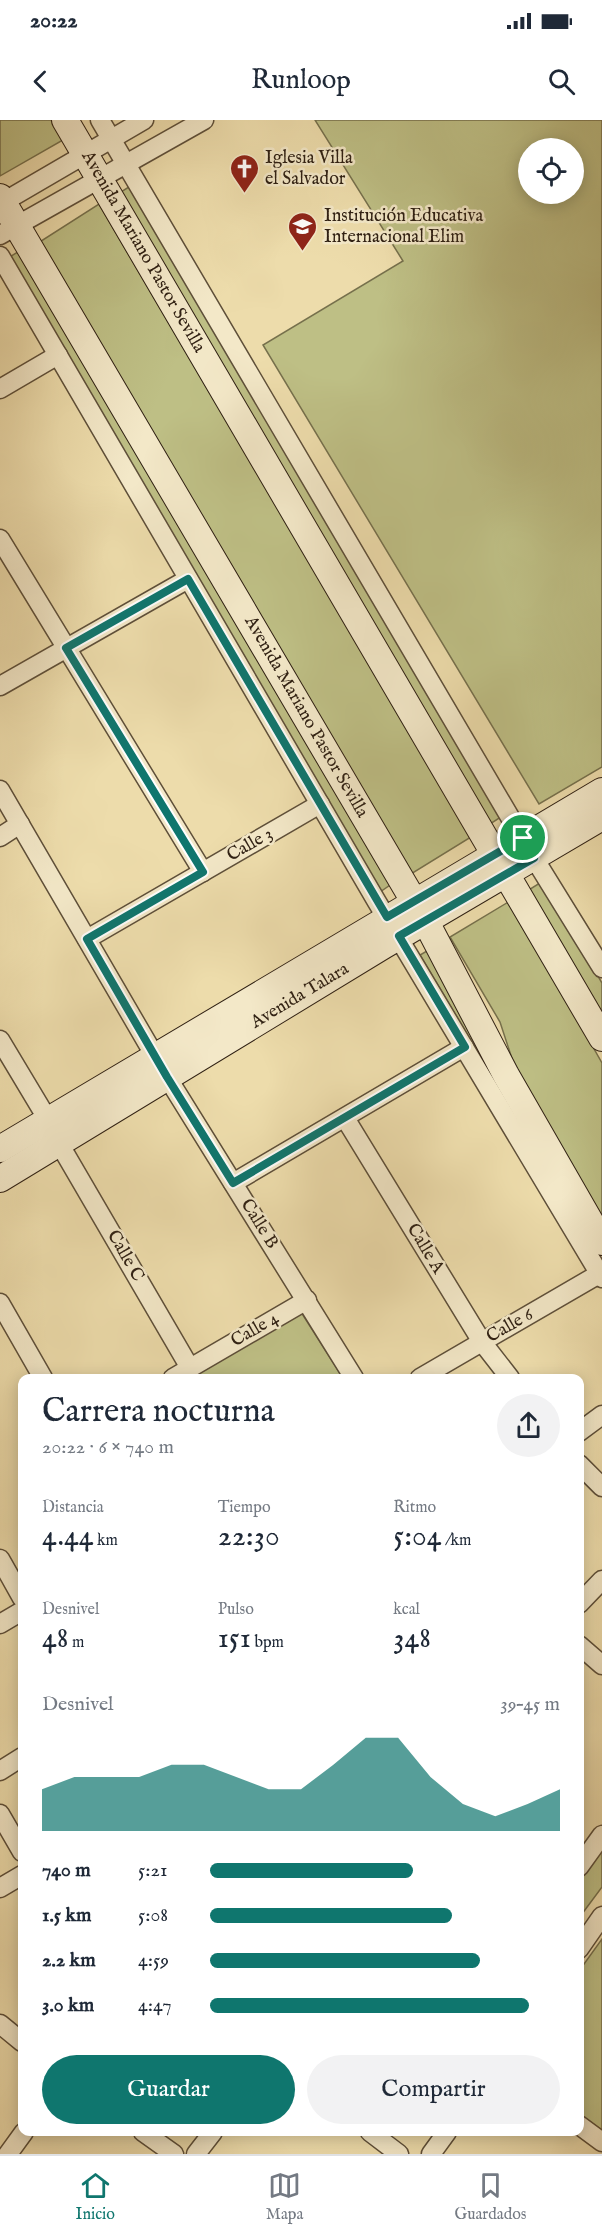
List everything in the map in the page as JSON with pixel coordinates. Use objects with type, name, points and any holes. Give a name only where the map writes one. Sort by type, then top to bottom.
[{"type":"main road","name":"Avenida Mariano Pastor Sevilla","points":[[64,120],[602,1038]]},
{"type":"main road","name":"Avenida Mariano Pastor Sevilla","points":[[1,201],[8,231],[420,911],[506,1075],[602,1242]]},
{"type":"main road","name":"Avenida Talara","points":[[0,1149],[48,1120],[161,1066],[529,848],[602,791]]},
{"type":"main road","name":"Avenida Talara","points":[[529,848],[602,818]]},
{"type":"main road","name":"Avenida Talara","points":[[0,1179],[60,1145],[161,1066]]},
{"type":"street","name":"Avenida Mariano Pastor Sevilla","points":[[100,120],[602,968]]},
{"type":"street","points":[[1,201],[144,120]]},
{"type":"street","points":[[8,231],[204,120]]},
{"type":"street","name":"Avenida Mariano Pastor Sevilla","points":[[0,256],[320,804],[601,1276]]},
{"type":"street","points":[[0,389],[58,355]]},
{"type":"street","points":[[0,539],[203,872]]},
{"type":"street","points":[[0,686],[188,579]]},
{"type":"street","name":"Calle B","points":[[0,790],[161,1066],[352,1374]]},
{"type":"street","name":"Calle 3","points":[[87,939],[320,804]]},
{"type":"street","points":[[0,837],[20,824]]},
{"type":"street","points":[[0,1040],[48,1120]]},
{"type":"street","points":[[233,1183],[465,1047]]},
{"type":"street","name":"Calle A","points":[[345,1118],[482,1342],[507,1374]]},
{"type":"street","name":"Calle C","points":[[60,1145],[190,1368]]},
{"type":"street","name":"Calle 6","points":[[427,1374],[601,1276]]},
{"type":"street","name":"Calle 4","points":[[180,1374],[307,1300]]},
{"type":"street","points":[[0,1303],[5,1322],[40,1374]]},
{"type":"street","points":[[584,1428],[602,1415]]},
{"type":"street","points":[[584,1469],[602,1487]]},
{"type":"street","points":[[0,1559],[18,1591]]},
{"type":"street","points":[[584,1599],[602,1580]]},
{"type":"street","points":[[0,1624],[18,1613]]},
{"type":"street","points":[[584,1649],[602,1665]]},
{"type":"street","points":[[0,1771],[18,1760]]},
{"type":"street","points":[[0,1814],[18,1845]]},
{"type":"street","points":[[584,1860],[602,1835]]},
{"type":"street","points":[[0,1888],[18,1877]]},
{"type":"street","points":[[584,1941],[602,1916]]},
{"type":"street","points":[[0,2024],[18,2039]]},
{"type":"street","points":[[584,2129],[602,2142]]},
{"type":"street","points":[[8,2154],[21,2136]]},
{"type":"street","points":[[149,2136],[174,2154]]},
{"type":"street","points":[[196,2154],[210,2136]]},
{"type":"street","points":[[382,2136],[399,2154]]},
{"type":"street","points":[[431,2154],[444,2136]]},
{"type":"green space","points":[[0,120],[51,120],[63,140],[0,176]]},
{"type":"green space","points":[[315,120],[602,120],[602,767],[539,804],[263,345],[403,261]]},
{"type":"green space","points":[[132,185],[504,815],[487,826],[116,195]]},
{"type":"green space","points":[[99,204],[471,837],[411,874],[236,573],[38,243]]},
{"type":"green space","points":[[21,250],[393,883],[380,892],[8,258]]},
{"type":"green space","points":[[543,881],[602,983],[602,1023],[527,891]]},
{"type":"green space","points":[[510,901],[602,1063],[602,1216],[518,1077],[500,1022],[450,937]]},
{"type":"green space","points":[[432,948],[525,1132],[420,955]]},
{"type":"green space","points":[[301,1312],[340,1374],[192,1374]]},
{"type":"green space","points":[[602,1850],[602,1887],[584,1911],[584,1874]]},
{"type":"green space","points":[[602,1939],[602,2130],[584,2117],[584,1964]]},
{"type":"place","name":"Iglesia Villa el Salvador","points":[[244,194]]},
{"type":"place","name":"Institución Educativa Internacional Elim","points":[[303,252]]},
{"type":"route","points":[[188,579],[387,917],[523,838],[534,858],[399,936],[465,1047],[233,1183],[167,1077],[87,939],[203,872],[66,648],[188,579]]}]
